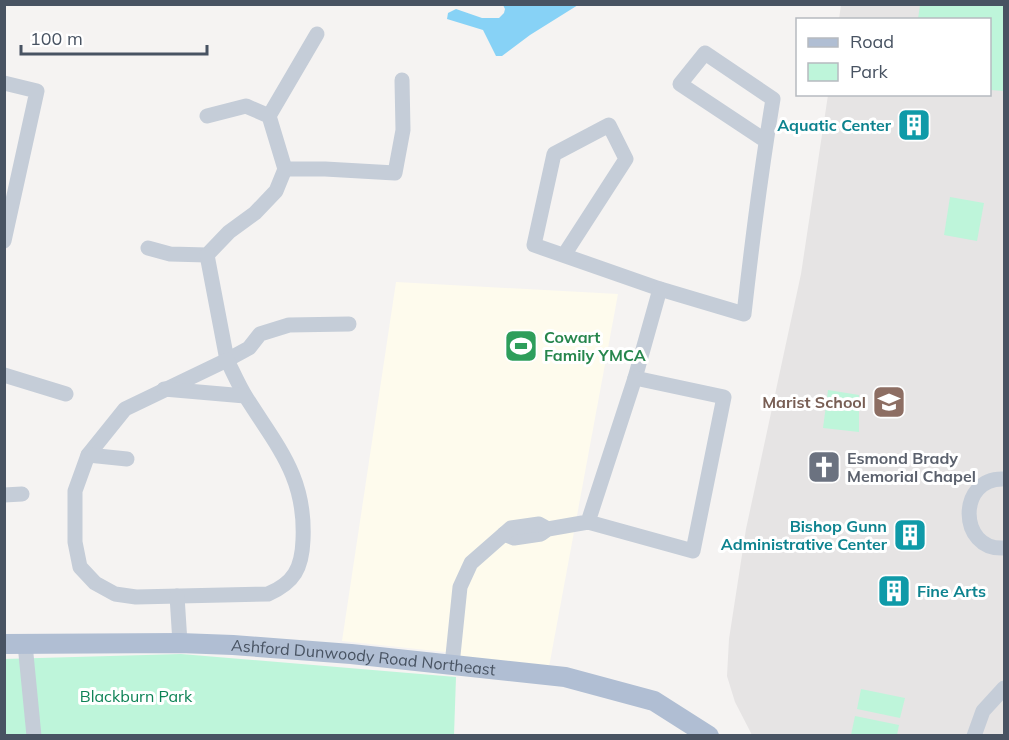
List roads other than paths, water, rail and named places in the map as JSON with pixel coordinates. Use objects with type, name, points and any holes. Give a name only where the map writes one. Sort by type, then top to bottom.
[{"type":"main road","name":"Ashford Dunwoody Road Northeast","points":[[4,644],[180,643],[290,649],[565,677],[654,701],[709,735]]},
{"type":"street","points":[[148,248],[170,254],[207,255],[229,232],[255,213],[276,191],[285,169],[269,116],[316,34]]},
{"type":"street","points":[[564,255],[626,159],[609,125],[554,154],[534,245],[660,289],[744,314],[773,99],[705,53],[680,84],[766,141]]},
{"type":"street","points":[[285,169],[395,173],[403,130],[402,80]]},
{"type":"street","points":[[4,83],[37,91],[4,242]]},
{"type":"street","points":[[207,116],[246,106],[269,116]]},
{"type":"street","points":[[207,255],[227,360],[245,396],[291,469],[303,504],[303,558],[284,588],[268,594],[136,597],[115,594],[95,583],[80,567],[75,542],[75,491],[88,455],[125,409],[163,389],[227,360],[249,348],[260,334],[289,325],[349,324]]},
{"type":"street","points":[[588,522],[635,378],[660,289]]},
{"type":"street","points":[[4,375],[66,394]]},
{"type":"street","points":[[452,665],[460,587],[471,563],[512,528],[539,524],[548,528],[588,522],[693,551],[724,397],[635,378]]},
{"type":"street","points":[[163,389],[245,396]]},
{"type":"street","points":[[88,455],[127,459]]},
{"type":"street","points":[[1003,549],[989,546],[973,531],[969,520],[969,508],[972,498],[988,482],[1005,480]]},
{"type":"street","points":[[4,495],[21,494]]},
{"type":"street","points":[[177,596],[180,643]]},
{"type":"street","points":[[25,644],[34,735]]},
{"type":"street","points":[[974,735],[983,711],[1005,688]]},
{"type":"water","points":[[503,5],[578,5],[530,35],[502,56],[496,56],[483,30],[447,19],[448,13],[456,9],[482,18],[499,18],[504,13]]},
{"type":"place","name":"Aquatic Center","points":[[914,125]]},
{"type":"place","name":"Cowart Family YMCA","points":[[521,346]]},
{"type":"place","name":"Marist School","points":[[889,402]]},
{"type":"place","name":"Esmond Brady Memorial Chapel","points":[[824,467]]},
{"type":"place","name":"Bishop Gunn Administrative Center","points":[[910,535]]},
{"type":"place","name":"Fine Arts","points":[[894,591]]},
{"type":"park label","name":"Blackburn Park","points":[[136,696]]}]
